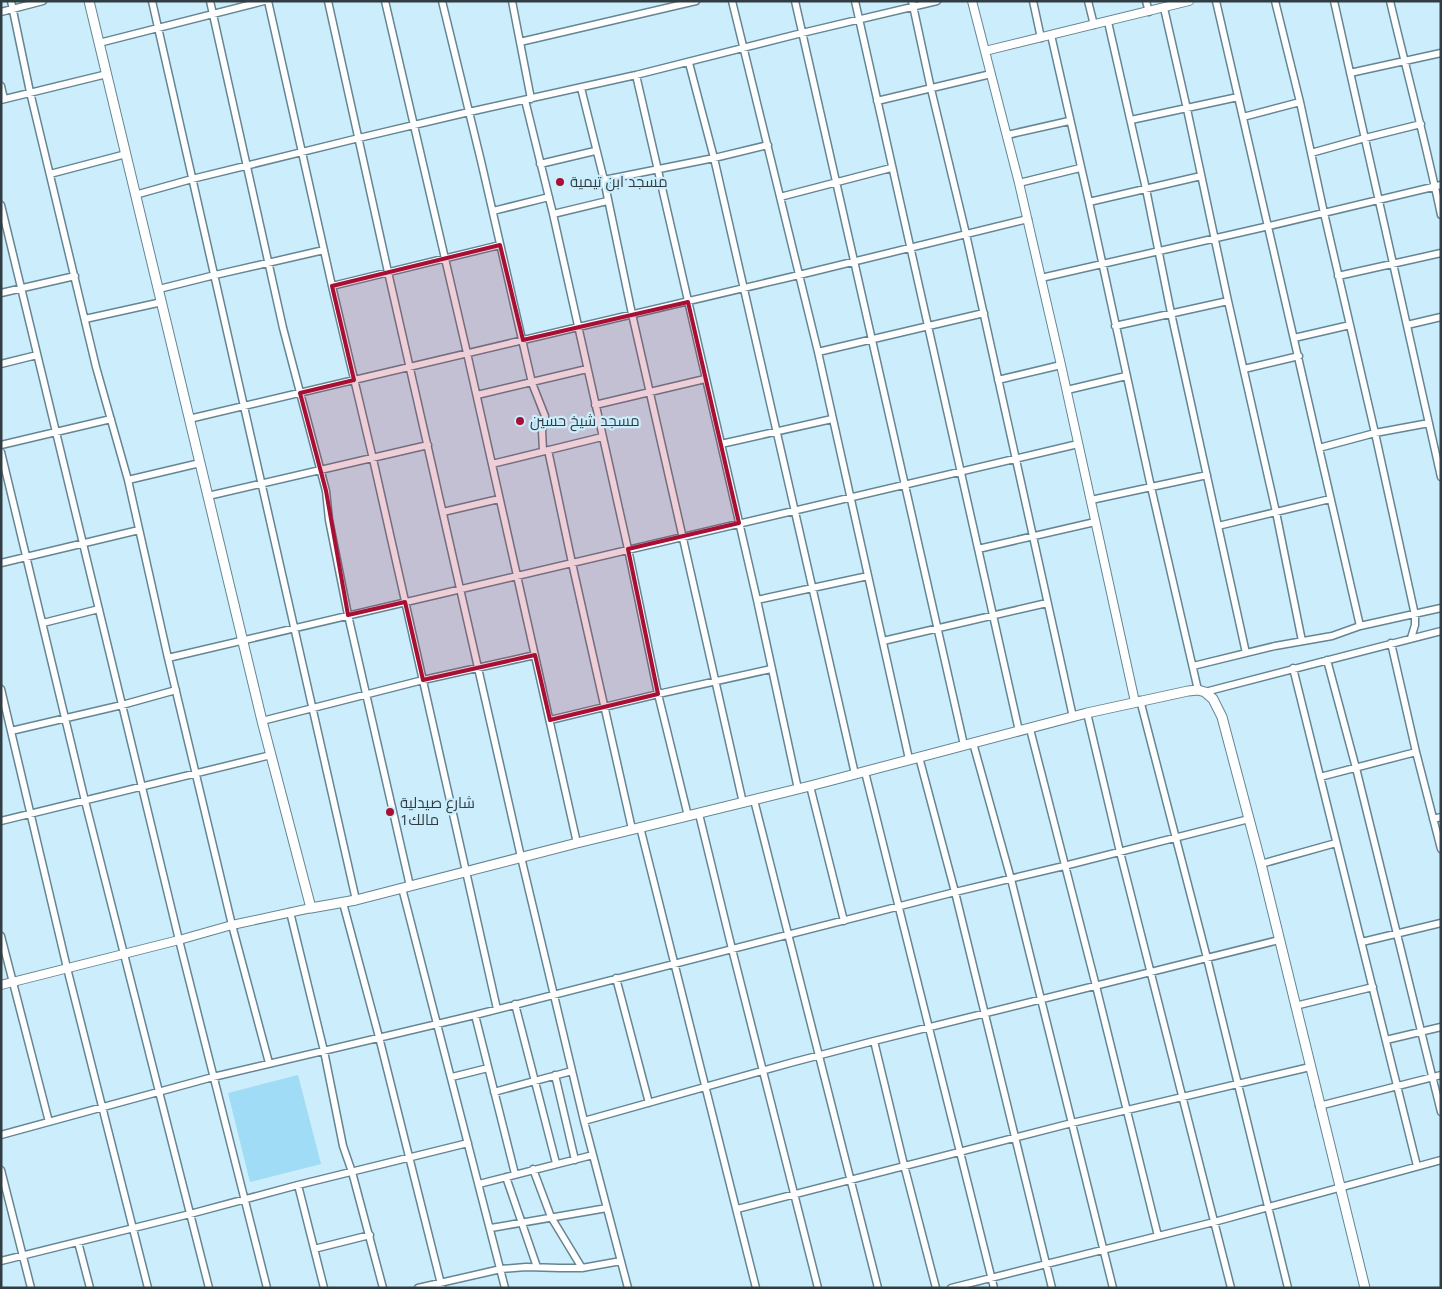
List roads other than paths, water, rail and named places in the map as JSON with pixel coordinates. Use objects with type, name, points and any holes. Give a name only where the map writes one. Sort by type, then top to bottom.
[{"type":"main road","points":[[88,1],[262,721],[311,908],[356,900],[577,842],[743,803],[1087,713],[1188,691],[1201,691],[1213,698],[1222,717],[1261,864],[1365,1288]]},
{"type":"street","points":[[12,1],[30,92],[96,366],[128,480],[168,658],[232,925],[269,1064]]},
{"type":"street","points":[[1,12],[43,1]]},
{"type":"street","points":[[152,1],[356,900]]},
{"type":"street","points":[[210,1],[269,263],[326,491],[329,520],[348,615],[437,1024],[506,1288]]},
{"type":"street","points":[[99,43],[264,1]]},
{"type":"street","points":[[268,1],[332,286],[374,458],[497,1009]]},
{"type":"street","points":[[328,1],[521,857],[584,1121],[628,1288]]},
{"type":"street","points":[[385,1],[467,353],[577,842]]},
{"type":"street","points":[[442,1],[532,383],[546,418],[542,430],[546,451],[605,707],[706,1086],[756,1288]]},
{"type":"street","points":[[512,1],[540,164],[553,214],[628,549],[658,694],[688,816]]},
{"type":"street","points":[[520,42],[696,1]]},
{"type":"street","points":[[732,1],[818,352],[910,759]]},
{"type":"street","points":[[795,1],[964,745]]},
{"type":"street","points":[[854,1],[1019,731]]},
{"type":"street","points":[[136,195],[192,179],[359,138],[689,63],[859,20],[913,4],[937,1]]},
{"type":"street","points":[[972,1],[1012,160],[1020,183],[1095,522],[1138,701],[1208,958],[1288,1288]]},
{"type":"street","points":[[1033,1],[1042,38]]},
{"type":"street","points":[[1088,1],[1094,25]]},
{"type":"street","points":[[1146,1],[1149,12]]},
{"type":"street","points":[[985,51],[1189,1]]},
{"type":"street","points":[[1216,1],[1360,626]]},
{"type":"street","points":[[1275,1],[1376,433],[1415,615],[1415,625],[1411,638]]},
{"type":"street","points":[[1334,1],[1440,475]]},
{"type":"street","points":[[1390,1],[1404,61],[1438,186],[1441,215]]},
{"type":"street","points":[[913,4],[984,312],[1073,717]]},
{"type":"street","points":[[1164,8],[1276,512],[1302,640]]},
{"type":"street","points":[[1108,22],[1131,120],[1171,313],[1246,653]]},
{"type":"street","points":[[1051,35],[1151,488],[1193,666],[1201,691],[1441,631]]},
{"type":"street","points":[[1350,72],[1441,53]]},
{"type":"street","points":[[689,63],[714,158],[855,774]]},
{"type":"street","points":[[1,86],[3,99],[107,74]]},
{"type":"street","points":[[877,101],[990,74]]},
{"type":"street","points":[[636,75],[757,600],[798,789]]},
{"type":"street","points":[[581,88],[595,151],[604,180],[632,314],[743,803]]},
{"type":"street","points":[[1131,120],[1238,97]]},
{"type":"street","points":[[1243,117],[1300,102]]},
{"type":"street","points":[[1007,135],[1036,130],[1070,120]]},
{"type":"street","points":[[1311,154],[1421,124]]},
{"type":"street","points":[[604,180],[768,145]]},
{"type":"street","points":[[540,164],[595,151]]},
{"type":"street","points":[[50,174],[126,154]]},
{"type":"street","points":[[780,197],[891,168]]},
{"type":"street","points":[[1020,183],[1080,168]]},
{"type":"street","points":[[1089,202],[1201,176]]},
{"type":"street","points":[[1041,278],[1438,186]]},
{"type":"street","points":[[493,211],[549,197]]},
{"type":"street","points":[[553,214],[608,201]]},
{"type":"street","points":[[1,205],[179,940],[267,1288]]},
{"type":"street","points":[[189,419],[688,302],[1028,219]]},
{"type":"street","points":[[332,286],[500,245]]},
{"type":"street","points":[[159,289],[215,274],[324,250]]},
{"type":"street","points":[[1338,276],[1441,253]]},
{"type":"street","points":[[1,293],[75,276]]},
{"type":"street","points":[[1115,326],[1228,301]]},
{"type":"street","points":[[85,319],[162,302]]},
{"type":"street","points":[[818,352],[984,312]]},
{"type":"street","points":[[1407,325],[1441,317]]},
{"type":"street","points":[[1294,338],[1350,325]]},
{"type":"street","points":[[1,364],[37,355]]},
{"type":"street","points":[[1244,369],[1298,356]]},
{"type":"street","points":[[998,380],[1061,365]]},
{"type":"street","points":[[476,396],[587,370]]},
{"type":"street","points":[[1067,390],[1126,376]]},
{"type":"street","points":[[595,405],[705,379]]},
{"type":"street","points":[[721,444],[832,418]]},
{"type":"street","points":[[1,445],[111,419]]},
{"type":"street","points":[[1319,448],[1376,433],[1429,423]]},
{"type":"street","points":[[492,464],[602,437]]},
{"type":"street","points":[[168,658],[1078,444]]},
{"type":"street","points":[[208,496],[428,446]]},
{"type":"street","points":[[1,452],[85,801],[209,1288]]},
{"type":"street","points":[[128,480],[200,463]]},
{"type":"street","points":[[1091,500],[1207,475]]},
{"type":"street","points":[[443,512],[499,499]]},
{"type":"street","points":[[1218,526],[1330,499]]},
{"type":"street","points":[[978,549],[1095,522]]},
{"type":"street","points":[[1,563],[139,530]]},
{"type":"street","points":[[757,600],[868,576]]},
{"type":"street","points":[[883,641],[1048,603]]},
{"type":"street","points":[[1193,666],[1302,640],[1332,636],[1360,626],[1441,608]]},
{"type":"street","points":[[43,623],[99,610]]},
{"type":"street","points":[[1391,643],[1441,849]]},
{"type":"street","points":[[262,721],[423,680],[535,655]]},
{"type":"street","points":[[1327,660],[1356,768],[1441,1112]]},
{"type":"street","points":[[1293,668],[1417,1166]]},
{"type":"street","points":[[550,720],[771,669]]},
{"type":"street","points":[[1,689],[67,968],[148,1288]]},
{"type":"street","points":[[11,731],[122,705],[176,690]]},
{"type":"street","points":[[1087,713],[1120,852],[1231,1288]]},
{"type":"street","points":[[1030,729],[1158,1236]]},
{"type":"street","points":[[973,743],[1010,879],[1112,1288]]},
{"type":"street","points":[[1320,777],[1416,752]]},
{"type":"street","points":[[1,821],[271,755]]},
{"type":"street","points":[[919,757],[955,892],[1052,1288]]},
{"type":"street","points":[[865,772],[994,1288]]},
{"type":"street","points":[[810,786],[844,921]]},
{"type":"street","points":[[754,800],[878,1288]]},
{"type":"street","points":[[699,814],[818,1288]]},
{"type":"street","points":[[1433,819],[1441,817]]},
{"type":"street","points":[[1,1135],[213,1077],[475,1015],[955,892],[1249,820]]},
{"type":"street","points":[[1261,864],[1336,843]]},
{"type":"street","points":[[343,902],[441,1285]]},
{"type":"street","points":[[1,985],[232,925],[311,908]]},
{"type":"street","points":[[290,912],[324,1051],[343,1146],[370,1235],[383,1288]]},
{"type":"street","points":[[1362,942],[1441,922]]},
{"type":"street","points":[[1,936],[49,1122]]},
{"type":"street","points":[[584,1121],[819,1055],[1279,940]]},
{"type":"street","points":[[616,978],[649,1103]]},
{"type":"street","points":[[1295,1006],[1373,987]]},
{"type":"street","points":[[515,1004],[556,1164]]},
{"type":"street","points":[[475,1015],[515,1174]]},
{"type":"street","points":[[1386,1040],[1441,1027]]},
{"type":"street","points":[[874,1041],[936,1288]]},
{"type":"street","points":[[737,1209],[1072,1123],[1310,1067]]},
{"type":"street","points":[[452,1077],[488,1068]]},
{"type":"street","points":[[494,1092],[572,1071]]},
{"type":"street","points":[[555,1075],[575,1160]]},
{"type":"street","points":[[1319,1106],[1441,1075]]},
{"type":"street","points":[[1,1261],[468,1142]]},
{"type":"street","points":[[479,1184],[593,1155]]},
{"type":"street","points":[[951,1288],[1214,1222],[1441,1160]]},
{"type":"street","points":[[1,1170],[31,1288]]},
{"type":"street","points":[[533,1170],[551,1217],[582,1268]]},
{"type":"street","points":[[506,1177],[537,1267]]},
{"type":"street","points":[[298,1185],[324,1288]]},
{"type":"street","points":[[490,1228],[607,1208]]},
{"type":"street","points":[[314,1249],[370,1235]]},
{"type":"street","points":[[78,1242],[90,1288]]},
{"type":"street","points":[[418,1288],[441,1285],[501,1269],[537,1267],[582,1268],[621,1262]]},
{"type":"place","name":"مسجد ابن تيمية","points":[[560,182]]},
{"type":"place","name":"مسجد شيخ حسين","points":[[520,421]]},
{"type":"place","name":"شارع صيدلية مالك1","points":[[390,812]]}]
